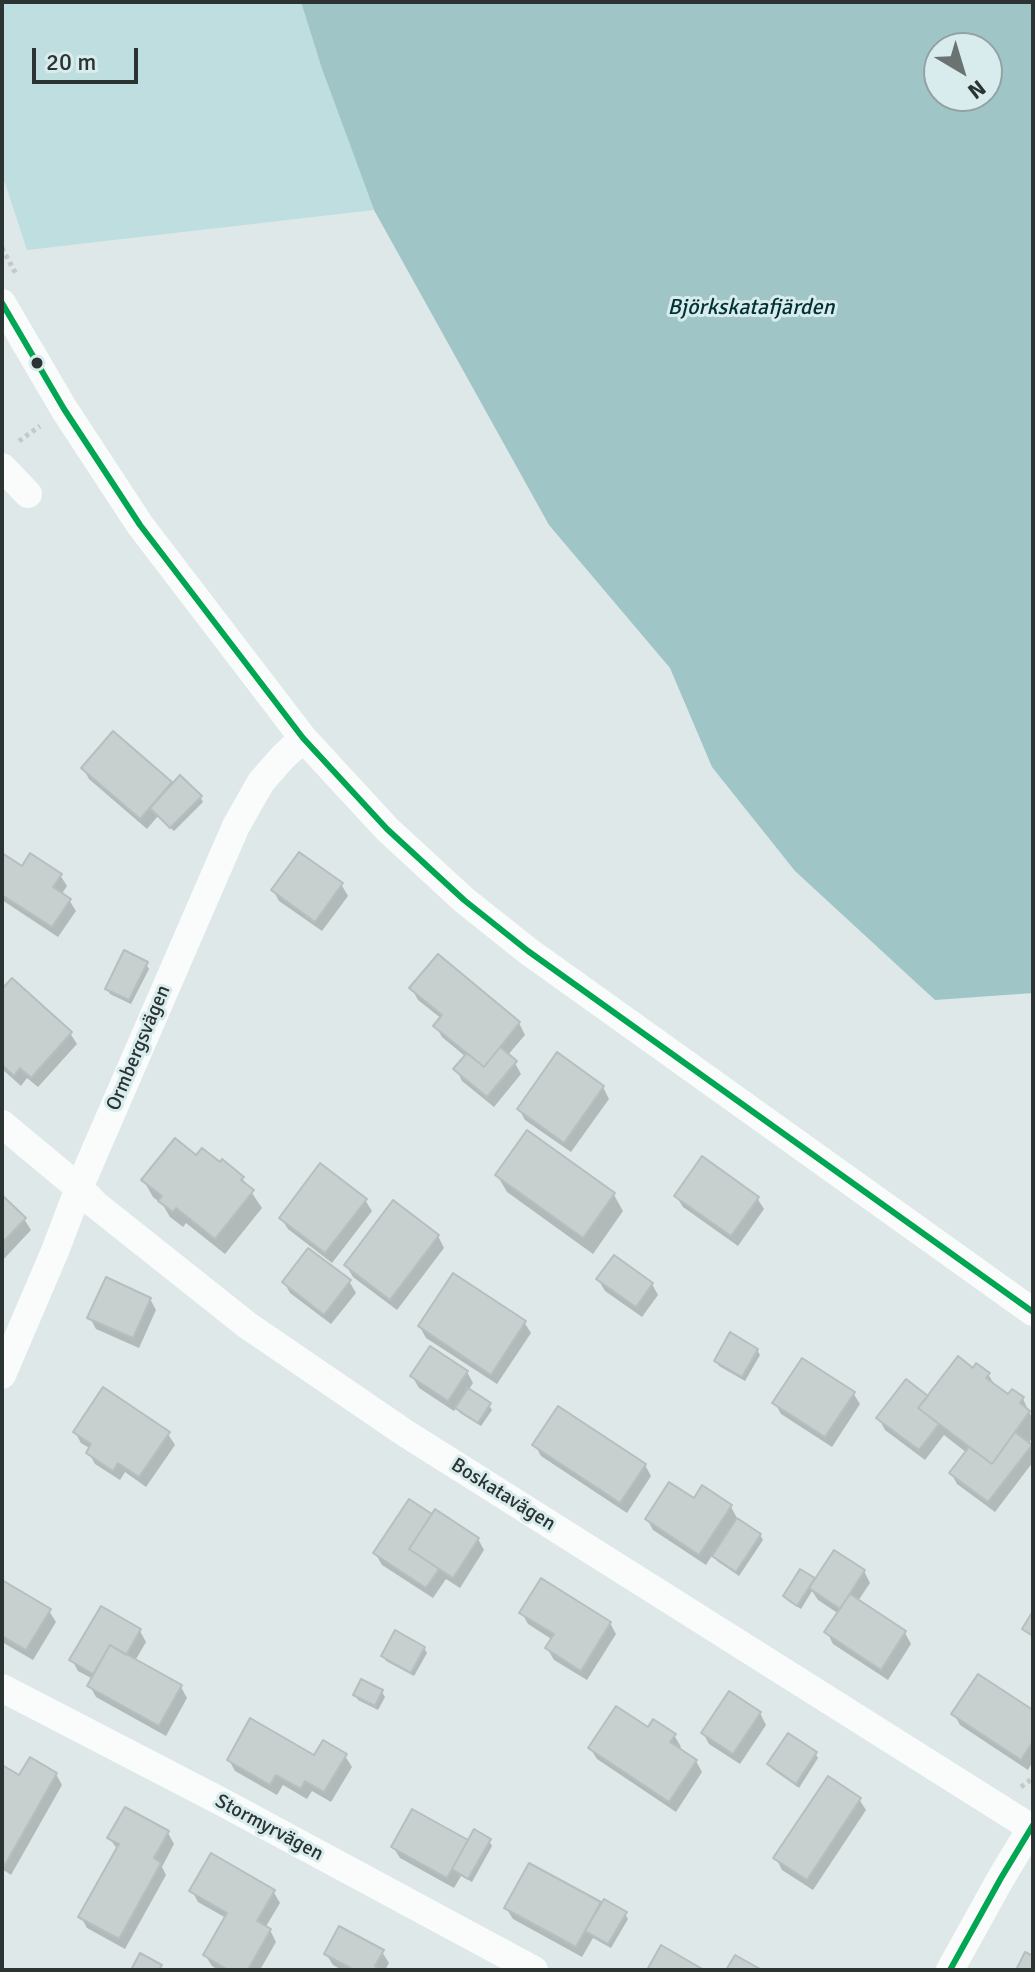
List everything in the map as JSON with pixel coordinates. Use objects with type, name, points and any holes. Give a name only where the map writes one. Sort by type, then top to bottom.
[{"type":"street","points":[[2,303],[64,409],[140,525],[303,738],[387,829],[475,909],[615,1015],[1033,1312]]},
{"type":"street","points":[[7,456],[28,494]]},
{"type":"street","name":"Ormbergsvägen","points":[[2,1375],[79,1188],[236,826],[261,782],[303,738]]},
{"type":"street","name":"Boskatavägen","points":[[2,1124],[96,1205],[247,1325],[405,1433],[1033,1827]]},
{"type":"street","name":"Stormyrvägen","points":[[2,1688],[534,1970]]},
{"type":"street","points":[[950,1970],[1033,1827]]},
{"type":"path","points":[[2,248],[17,275]]},
{"type":"path","points":[[7,456],[64,409]]},
{"type":"shaded area","points":[[2,2],[301,2],[374,210],[27,250],[2,174]]},
{"type":"water","name":"Björkskatafjärden","points":[[301,2],[1033,2],[1033,993],[935,1000],[795,871],[712,767],[670,668],[549,525],[374,210]]},
{"type":"building","points":[[113,731],[172,782],[140,819],[81,768]]},
{"type":"building","points":[[180,775],[202,796],[170,828],[150,808]]},
{"type":"building","points":[[299,852],[343,883],[315,922],[271,890]]},
{"type":"building","points":[[2,853],[22,866],[30,853],[62,874],[53,887],[71,899],[52,927],[2,895]]},
{"type":"building","points":[[124,950],[148,962],[129,1000],[105,989]]},
{"type":"building","points":[[438,954],[520,1022],[484,1067],[433,1026],[442,1015],[409,988]]},
{"type":"building","points":[[12,978],[72,1032],[31,1078],[20,1068],[14,1076],[2,1065],[2,989]]},
{"type":"building","points":[[500,1047],[517,1061],[487,1097],[453,1069],[467,1053],[484,1067]]},
{"type":"building","points":[[557,1052],[604,1086],[564,1143],[517,1109]]},
{"type":"building","points":[[527,1130],[615,1193],[583,1238],[495,1175]]},
{"type":"building","points":[[175,1138],[196,1155],[202,1148],[220,1162],[222,1159],[254,1190],[215,1239],[176,1208],[173,1212],[158,1201],[162,1196],[141,1180]]},
{"type":"building","points":[[702,1156],[759,1197],[731,1236],[674,1196]]},
{"type":"building","points":[[320,1163],[367,1199],[325,1253],[279,1218]]},
{"type":"building","points":[[2,1195],[26,1218],[2,1243]]},
{"type":"building","points":[[393,1200],[439,1235],[390,1300],[344,1265]]},
{"type":"building","points":[[308,1248],[351,1280],[324,1315],[282,1282]]},
{"type":"building","points":[[614,1255],[653,1283],[636,1307],[596,1279]]},
{"type":"building","points":[[453,1273],[526,1321],[491,1375],[418,1326]]},
{"type":"building","points":[[106,1277],[151,1298],[133,1338],[87,1318]]},
{"type":"building","points":[[730,1332],[758,1349],[742,1377],[714,1361]]},
{"type":"building","points":[[430,1346],[468,1371],[448,1401],[410,1376]]},
{"type":"building","points":[[958,1356],[973,1368],[976,1363],[990,1373],[986,1378],[1008,1394],[1012,1389],[1024,1397],[1020,1403],[1030,1411],[992,1464],[918,1408]]},
{"type":"building","points":[[802,1358],[855,1392],[825,1437],[772,1403]]},
{"type":"building","points":[[906,1379],[928,1396],[918,1408],[939,1424],[919,1450],[876,1418]]},
{"type":"building","points":[[103,1387],[170,1432],[139,1477],[118,1463],[113,1471],[86,1453],[91,1444],[73,1432]]},
{"type":"building","points":[[468,1388],[491,1403],[478,1423],[455,1408]]},
{"type":"building","points":[[558,1406],[646,1464],[620,1503],[532,1445]]},
{"type":"building","points":[[1015,1432],[1032,1445],[988,1502],[949,1473],[969,1447],[992,1464]]},
{"type":"building","points":[[669,1482],[694,1498],[702,1485],[732,1505],[699,1555],[645,1519]]},
{"type":"building","points":[[409,1499],[432,1514],[409,1549],[439,1569],[426,1588],[373,1553]]},
{"type":"building","points":[[435,1509],[479,1538],[453,1578],[409,1549]]},
{"type":"building","points":[[737,1518],[761,1534],[736,1572],[712,1556]]},
{"type":"building","points":[[834,1550],[865,1570],[840,1609],[809,1588]]},
{"type":"building","points":[[800,1569],[815,1578],[797,1606],[783,1596]]},
{"type":"building","points":[[541,1578],[611,1622],[581,1671],[545,1648],[554,1634],[519,1613]]},
{"type":"building","points":[[2,1580],[51,1609],[26,1650],[2,1636]]},
{"type":"building","points":[[850,1594],[906,1631],[881,1670],[824,1632]]},
{"type":"building","points":[[101,1606],[141,1629],[126,1655],[110,1645],[93,1674],[69,1660]]},
{"type":"building","points":[[1033,1611],[1033,1636],[1022,1629]]},
{"type":"building","points":[[395,1630],[425,1647],[411,1673],[381,1656]]},
{"type":"building","points":[[110,1645],[182,1685],[159,1726],[87,1686]]},
{"type":"building","points":[[978,1674],[1033,1710],[1033,1741],[1021,1760],[951,1714]]},
{"type":"building","points":[[361,1679],[383,1690],[375,1706],[353,1695]]},
{"type":"building","points":[[729,1691],[761,1712],[733,1754],[701,1733]]},
{"type":"building","points":[[616,1706],[648,1727],[653,1719],[676,1734],[670,1742],[697,1760],[669,1802],[588,1748]]},
{"type":"building","points":[[250,1718],[314,1755],[323,1740],[347,1754],[324,1792],[305,1781],[301,1789],[276,1775],[270,1785],[227,1760]]},
{"type":"building","points":[[788,1733],[817,1752],[796,1784],[767,1764]]},
{"type":"building","points":[[30,1757],[57,1773],[5,1865],[2,1863],[2,1765],[19,1775]]},
{"type":"building","points":[[828,1776],[861,1798],[807,1880],[773,1858]]},
{"type":"building","points":[[125,1807],[169,1831],[154,1858],[161,1863],[119,1939],[78,1917],[119,1844],[107,1838]]},
{"type":"building","points":[[412,1809],[468,1840],[447,1878],[391,1847]]},
{"type":"building","points":[[474,1829],[491,1839],[468,1879],[452,1869]]},
{"type":"building","points":[[211,1853],[275,1890],[257,1921],[271,1929],[248,1970],[228,1970],[203,1955],[227,1913],[189,1891]]},
{"type":"building","points":[[529,1863],[601,1902],[576,1947],[504,1908]]},
{"type":"building","points":[[604,1899],[627,1912],[608,1944],[585,1931]]},
{"type":"building","points":[[339,1926],[384,1950],[375,1966],[383,1970],[354,1970],[324,1954]]},
{"type":"building","points":[[661,1945],[704,1970],[647,1970]]},
{"type":"building","points":[[1025,1952],[1033,1956],[1033,1970],[1016,1970]]},
{"type":"building","points":[[140,1953],[162,1965],[159,1970],[131,1970]]},
{"type":"building","points":[[735,1955],[762,1970],[726,1970]]},
{"type":"transit line","points":[[2,303],[64,409],[140,525],[303,738],[387,829],[464,900],[528,951],[1033,1312]]},
{"type":"transit line","points":[[950,1970],[1033,1825]]}]
